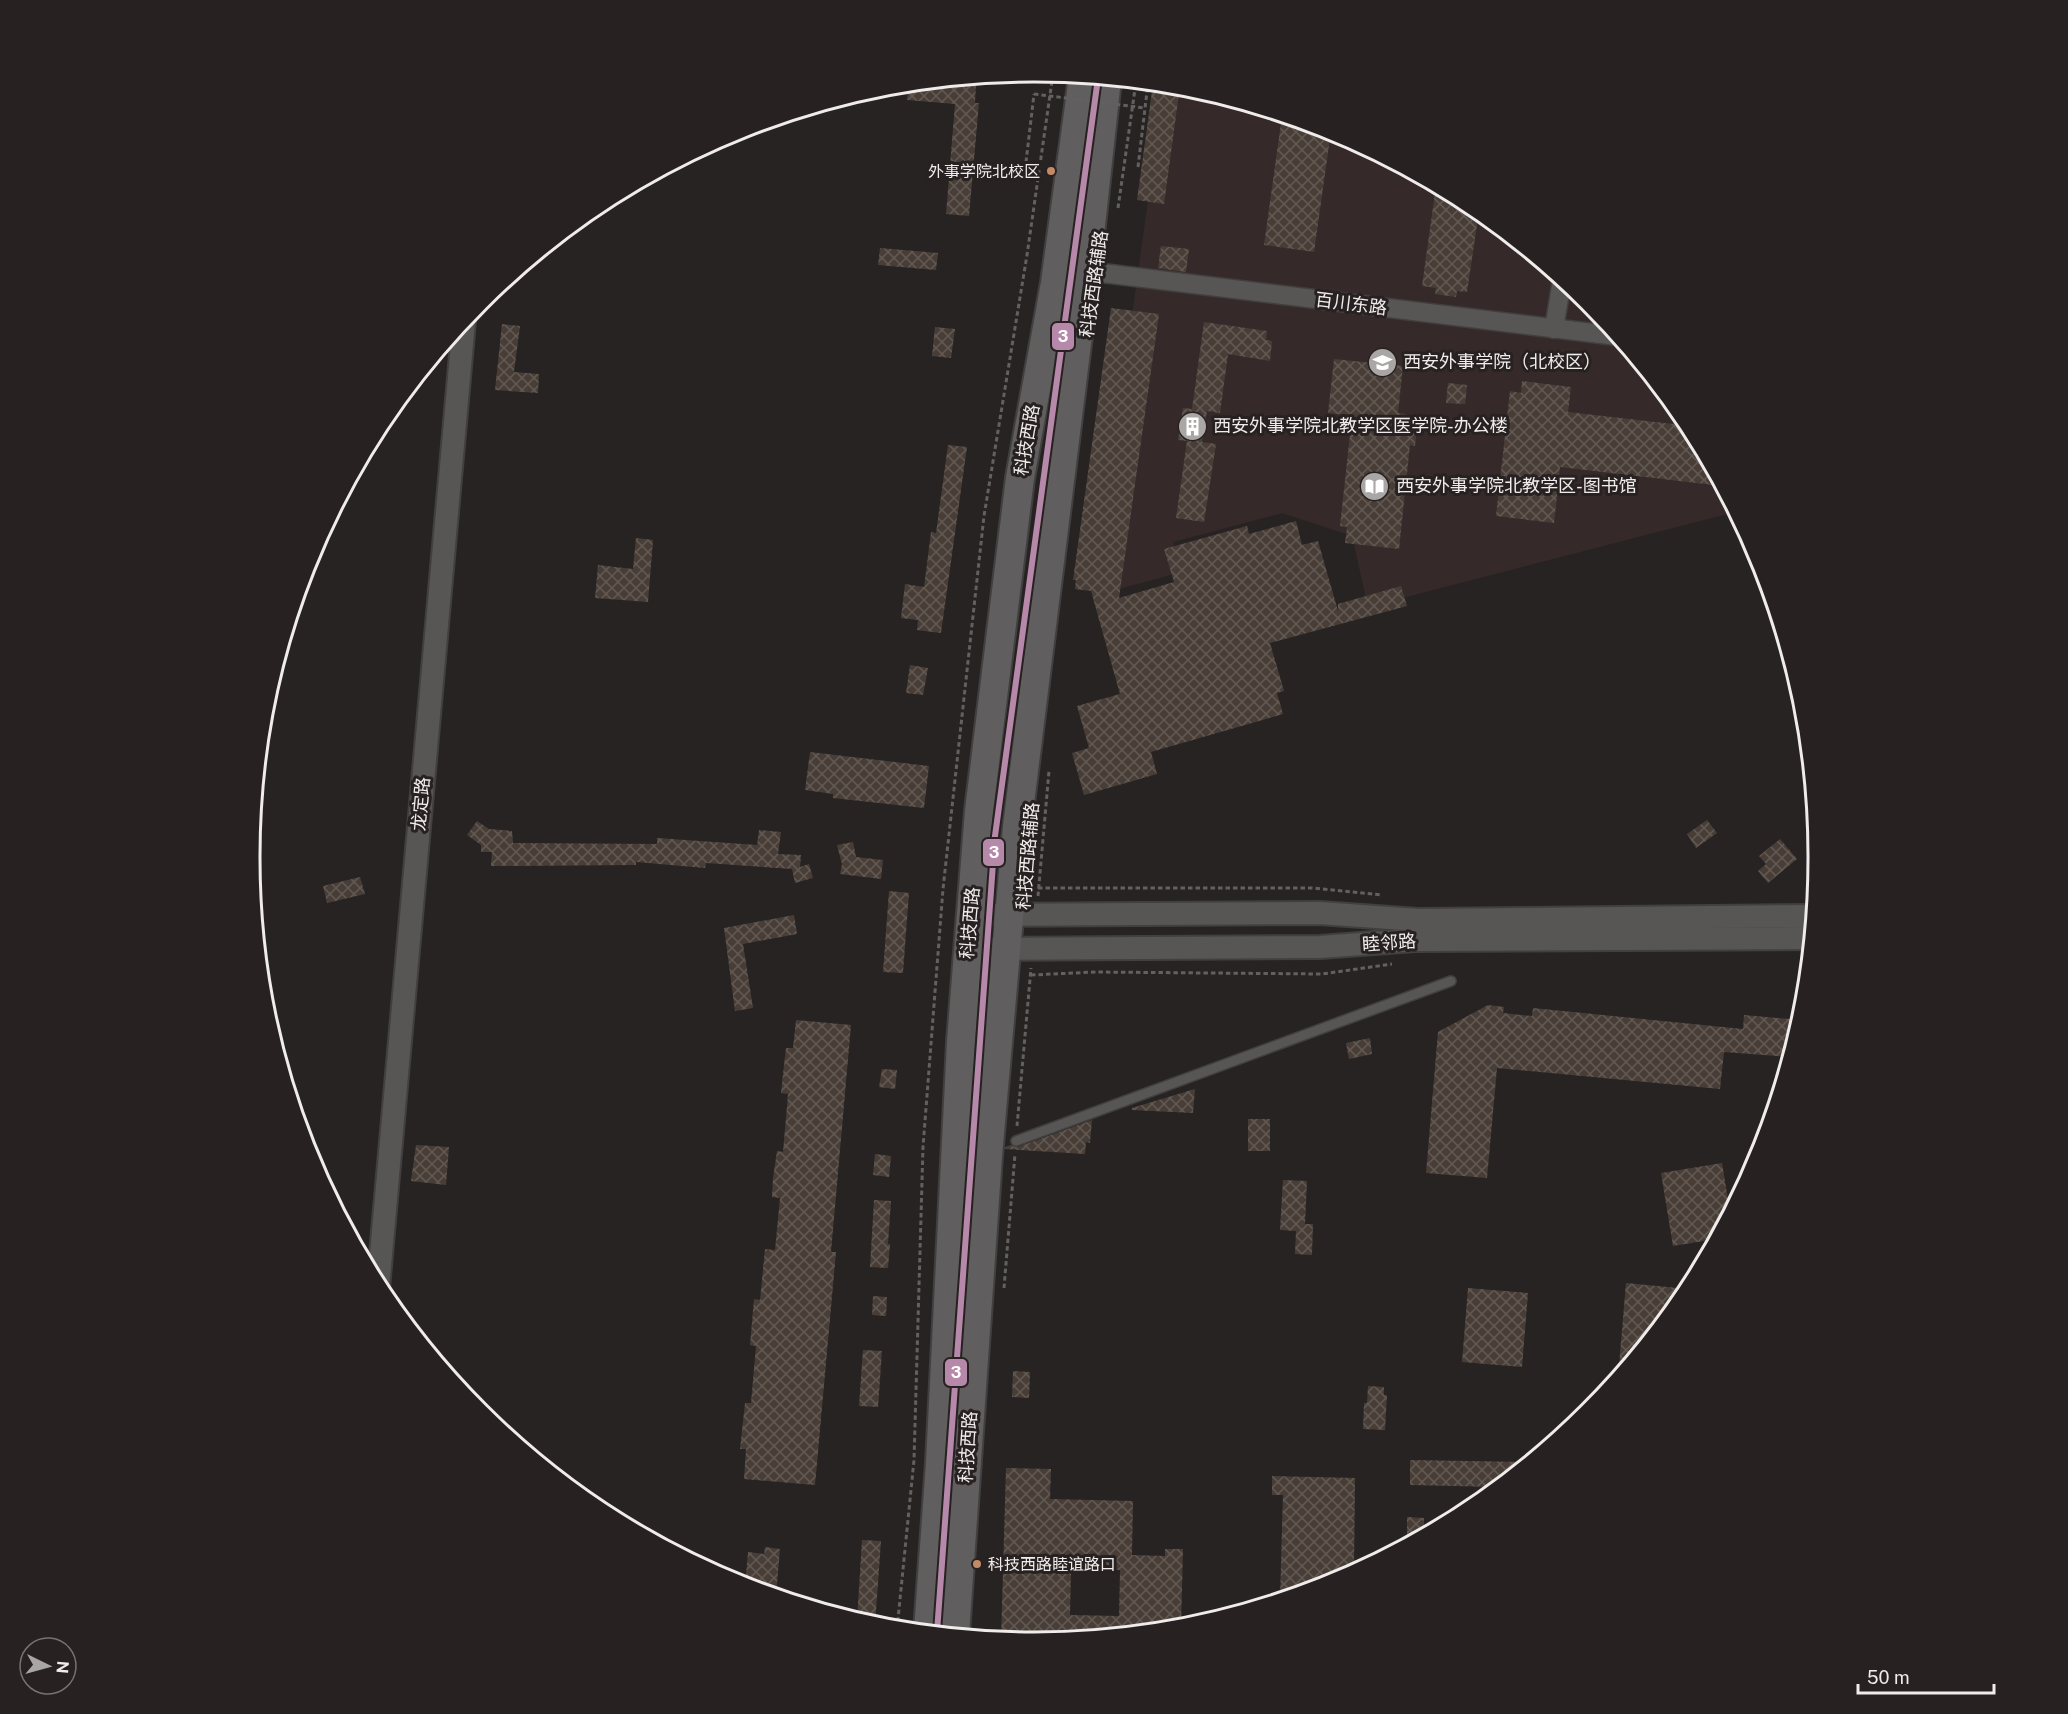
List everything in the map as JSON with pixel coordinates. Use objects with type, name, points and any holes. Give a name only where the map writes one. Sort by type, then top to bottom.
[{"type":"main road","name":"科技西路","points":[[929,1624],[940,1463],[965,979],[981,799],[1020,478],[1055,283],[1082,84]]},
{"type":"main road","name":"科技西路","points":[[955,1627],[987,1168],[1017,976],[1024,902],[1017,827],[1086,271],[1106,86]]},
{"type":"street","name":"百川东路","points":[[1086,271],[1605,335]]},
{"type":"street","points":[[1554,328],[1560,289]]},
{"type":"street","name":"龙定路","points":[[380,1270],[463,334]]},
{"type":"street","name":"睦邻路","points":[[971,902],[1320,913],[1418,920],[1806,916]]},
{"type":"street","name":"睦邻路","points":[[967,949],[1320,947],[1415,940],[1804,938]]},
{"type":"lane","points":[[1016,1141],[1451,981]]},
{"type":"path","name":"科技西路辅路","points":[[1117,216],[1135,89]]},
{"type":"path","points":[[1138,167],[1147,91]]},
{"type":"path","points":[[1026,162],[1034,94],[1145,108]]},
{"type":"path","name":"科技西路辅路","points":[[1024,902],[1049,771]]},
{"type":"path","points":[[1024,902],[1318,888],[1392,897]]},
{"type":"path","points":[[943,889],[971,902]]},
{"type":"path","points":[[1004,1293],[1016,1141],[1017,976],[1020,949]]},
{"type":"path","points":[[1017,976],[1096,972],[1322,974],[1401,962]]},
{"type":"path","points":[[936,980],[965,979]]},
{"type":"shaded area","name":"西安外事学院（北校区）","points":[[1163,93],[1234,109],[1330,141],[1377,162],[1421,186],[1464,213],[1505,243],[1582,309],[1616,346],[1678,427],[1729,514],[1368,607],[1352,536],[1282,513],[1173,542],[1182,572],[1093,596]]},
{"type":"building","points":[[976,85],[975,103],[979,103],[969,216],[946,214],[955,104],[907,100],[907,93]]},
{"type":"building","points":[[1152,92],[1179,96],[1164,204],[1137,200]]},
{"type":"building","points":[[1281,123],[1330,141],[1314,252],[1264,245]]},
{"type":"building","points":[[1435,195],[1477,223],[1467,292],[1457,291],[1456,297],[1435,294],[1436,288],[1422,286]]},
{"type":"building","points":[[1161,246],[1189,249],[1186,272],[1158,268]]},
{"type":"building","points":[[880,248],[938,253],[936,270],[878,265]]},
{"type":"building","points":[[1111,308],[1159,314],[1119,598],[1174,582],[1164,549],[1247,526],[1249,534],[1296,521],[1302,545],[1318,541],[1338,611],[1338,604],[1401,586],[1407,606],[1270,643],[1284,691],[1277,693],[1283,714],[1151,752],[1157,774],[1084,795],[1072,753],[1089,748],[1077,706],[1120,694],[1091,591],[1075,589],[1076,580],[1073,580]]},
{"type":"building","name":"西安外事学院北教学区医学院-办公楼","points":[[1204,322],[1267,331],[1266,340],[1272,341],[1270,361],[1228,354],[1220,413],[1207,411],[1202,442],[1216,444],[1204,522],[1176,518],[1187,441],[1178,440],[1183,408],[1192,409]]},
{"type":"building","points":[[502,324],[520,326],[514,372],[539,374],[538,393],[495,390]]},
{"type":"building","points":[[935,327],[955,329],[951,358],[932,356]]},
{"type":"building","name":"西安外事学院北教学区-图书馆","points":[[1334,359],[1403,366],[1398,413],[1406,414],[1417,428],[1415,446],[1410,445],[1399,549],[1345,543],[1347,527],[1340,526],[1350,435],[1343,433],[1346,415],[1328,413]]},
{"type":"building","points":[[1522,381],[1571,387],[1568,412],[1673,424],[1673,421],[1713,485],[1560,467],[1554,523],[1496,516],[1510,391],[1521,393]]},
{"type":"building","points":[[1448,383],[1467,385],[1465,404],[1446,403]]},
{"type":"building","points":[[948,445],[967,447],[941,633],[917,630],[918,620],[901,618],[905,584],[924,587],[931,532],[936,533]]},
{"type":"building","points":[[636,538],[653,540],[648,602],[595,598],[598,565],[633,569]]},
{"type":"building","points":[[910,665],[928,668],[923,695],[906,693]]},
{"type":"building","points":[[810,752],[929,766],[924,808],[833,798],[833,794],[805,790]]},
{"type":"building","points":[[1707,820],[1717,833],[1696,848],[1687,834]]},
{"type":"building","points":[[477,821],[489,829],[512,831],[513,843],[657,844],[657,838],[757,845],[759,830],[781,832],[778,854],[801,855],[800,867],[809,864],[813,878],[795,883],[792,869],[706,863],[705,868],[636,862],[636,865],[491,866],[492,852],[481,852],[481,845],[467,835]]},
{"type":"building","points":[[1780,839],[1797,859],[1768,883],[1758,871],[1766,864],[1759,856]]},
{"type":"building","points":[[853,842],[856,857],[883,860],[881,879],[840,874],[842,864],[837,845]]},
{"type":"building","points":[[360,877],[365,894],[327,903],[323,886]]},
{"type":"building","points":[[889,891],[909,893],[903,973],[883,972]]},
{"type":"building","points":[[794,915],[797,934],[743,944],[753,1008],[735,1011],[724,928]]},
{"type":"building","points":[[1488,1005],[1504,1007],[1503,1013],[1532,1016],[1533,1008],[1743,1029],[1744,1015],[1791,1019],[1782,1056],[1724,1052],[1720,1089],[1497,1068],[1487,1178],[1426,1173],[1438,1032]]},
{"type":"building","points":[[796,1020],[851,1025],[831,1252],[836,1252],[815,1485],[744,1479],[746,1449],[740,1449],[745,1403],[751,1403],[756,1346],[750,1345],[754,1299],[760,1300],[765,1249],[775,1250],[780,1198],[772,1197],[773,1178],[777,1151],[783,1152],[788,1094],[781,1093],[786,1048],[793,1048]]},
{"type":"building","points":[[1370,1038],[1372,1054],[1349,1059],[1346,1043]]},
{"type":"building","points":[[882,1069],[897,1070],[895,1089],[879,1087]]},
{"type":"building","points":[[1195,1089],[1193,1113],[1132,1110],[1132,1108]]},
{"type":"building","points":[[1248,1119],[1270,1119],[1270,1151],[1248,1151]]},
{"type":"building","points":[[1092,1120],[1090,1143],[1086,1142],[1085,1154],[1005,1149],[1011,1145],[1018,1147]]},
{"type":"building","points":[[416,1145],[449,1147],[446,1185],[411,1181]]},
{"type":"building","points":[[875,1154],[891,1156],[889,1177],[873,1175]]},
{"type":"building","points":[[1722,1163],[1728,1201],[1707,1240],[1673,1246],[1661,1173]]},
{"type":"building","points":[[1283,1180],[1307,1181],[1305,1224],[1313,1224],[1312,1255],[1295,1254],[1296,1231],[1280,1230]]},
{"type":"building","points":[[874,1200],[891,1201],[888,1268],[870,1267]]},
{"type":"building","points":[[1626,1283],[1677,1288],[1648,1328],[1619,1364]]},
{"type":"building","points":[[1468,1288],[1528,1293],[1522,1367],[1462,1362]]},
{"type":"building","points":[[873,1296],[887,1297],[886,1316],[872,1315]]},
{"type":"building","points":[[863,1350],[882,1351],[878,1407],[859,1406]]},
{"type":"building","points":[[1013,1371],[1030,1372],[1029,1398],[1012,1397]]},
{"type":"building","points":[[1368,1386],[1384,1387],[1384,1395],[1387,1395],[1385,1430],[1363,1429],[1364,1403],[1367,1403]]},
{"type":"building","points":[[1410,1460],[1517,1462],[1484,1487],[1410,1485]]},
{"type":"building","points":[[1006,1468],[1051,1469],[1050,1499],[1133,1501],[1132,1555],[1165,1556],[1165,1549],[1183,1549],[1181,1618],[1085,1630],[1001,1631]],"holes":[[[1071,1569],[1120,1570],[1119,1616],[1070,1615]]]},
{"type":"building","points":[[1272,1476],[1355,1478],[1354,1562],[1280,1591],[1283,1495],[1272,1495]]},
{"type":"building","points":[[1407,1517],[1424,1518],[1424,1526],[1407,1536]]},
{"type":"building","points":[[862,1540],[881,1541],[876,1615],[858,1611]]},
{"type":"building","points":[[765,1547],[780,1549],[777,1587],[746,1576],[748,1552],[764,1554]]},
{"type":"transit line","name":"3","points":[[937,1625],[995,836],[1097,85]]},
{"type":"place","name":"外事学院北校区","points":[[1051,171]]},
{"type":"place","name":"西安外事学院（北校区）","points":[[1382,362]]},
{"type":"place","name":"西安外事学院北教学区医学院-办公楼","points":[[1192,426]]},
{"type":"place","name":"西安外事学院北教学区-图书馆","points":[[1375,486]]},
{"type":"place","name":"科技西路睦谊路口","points":[[977,1564]]}]
